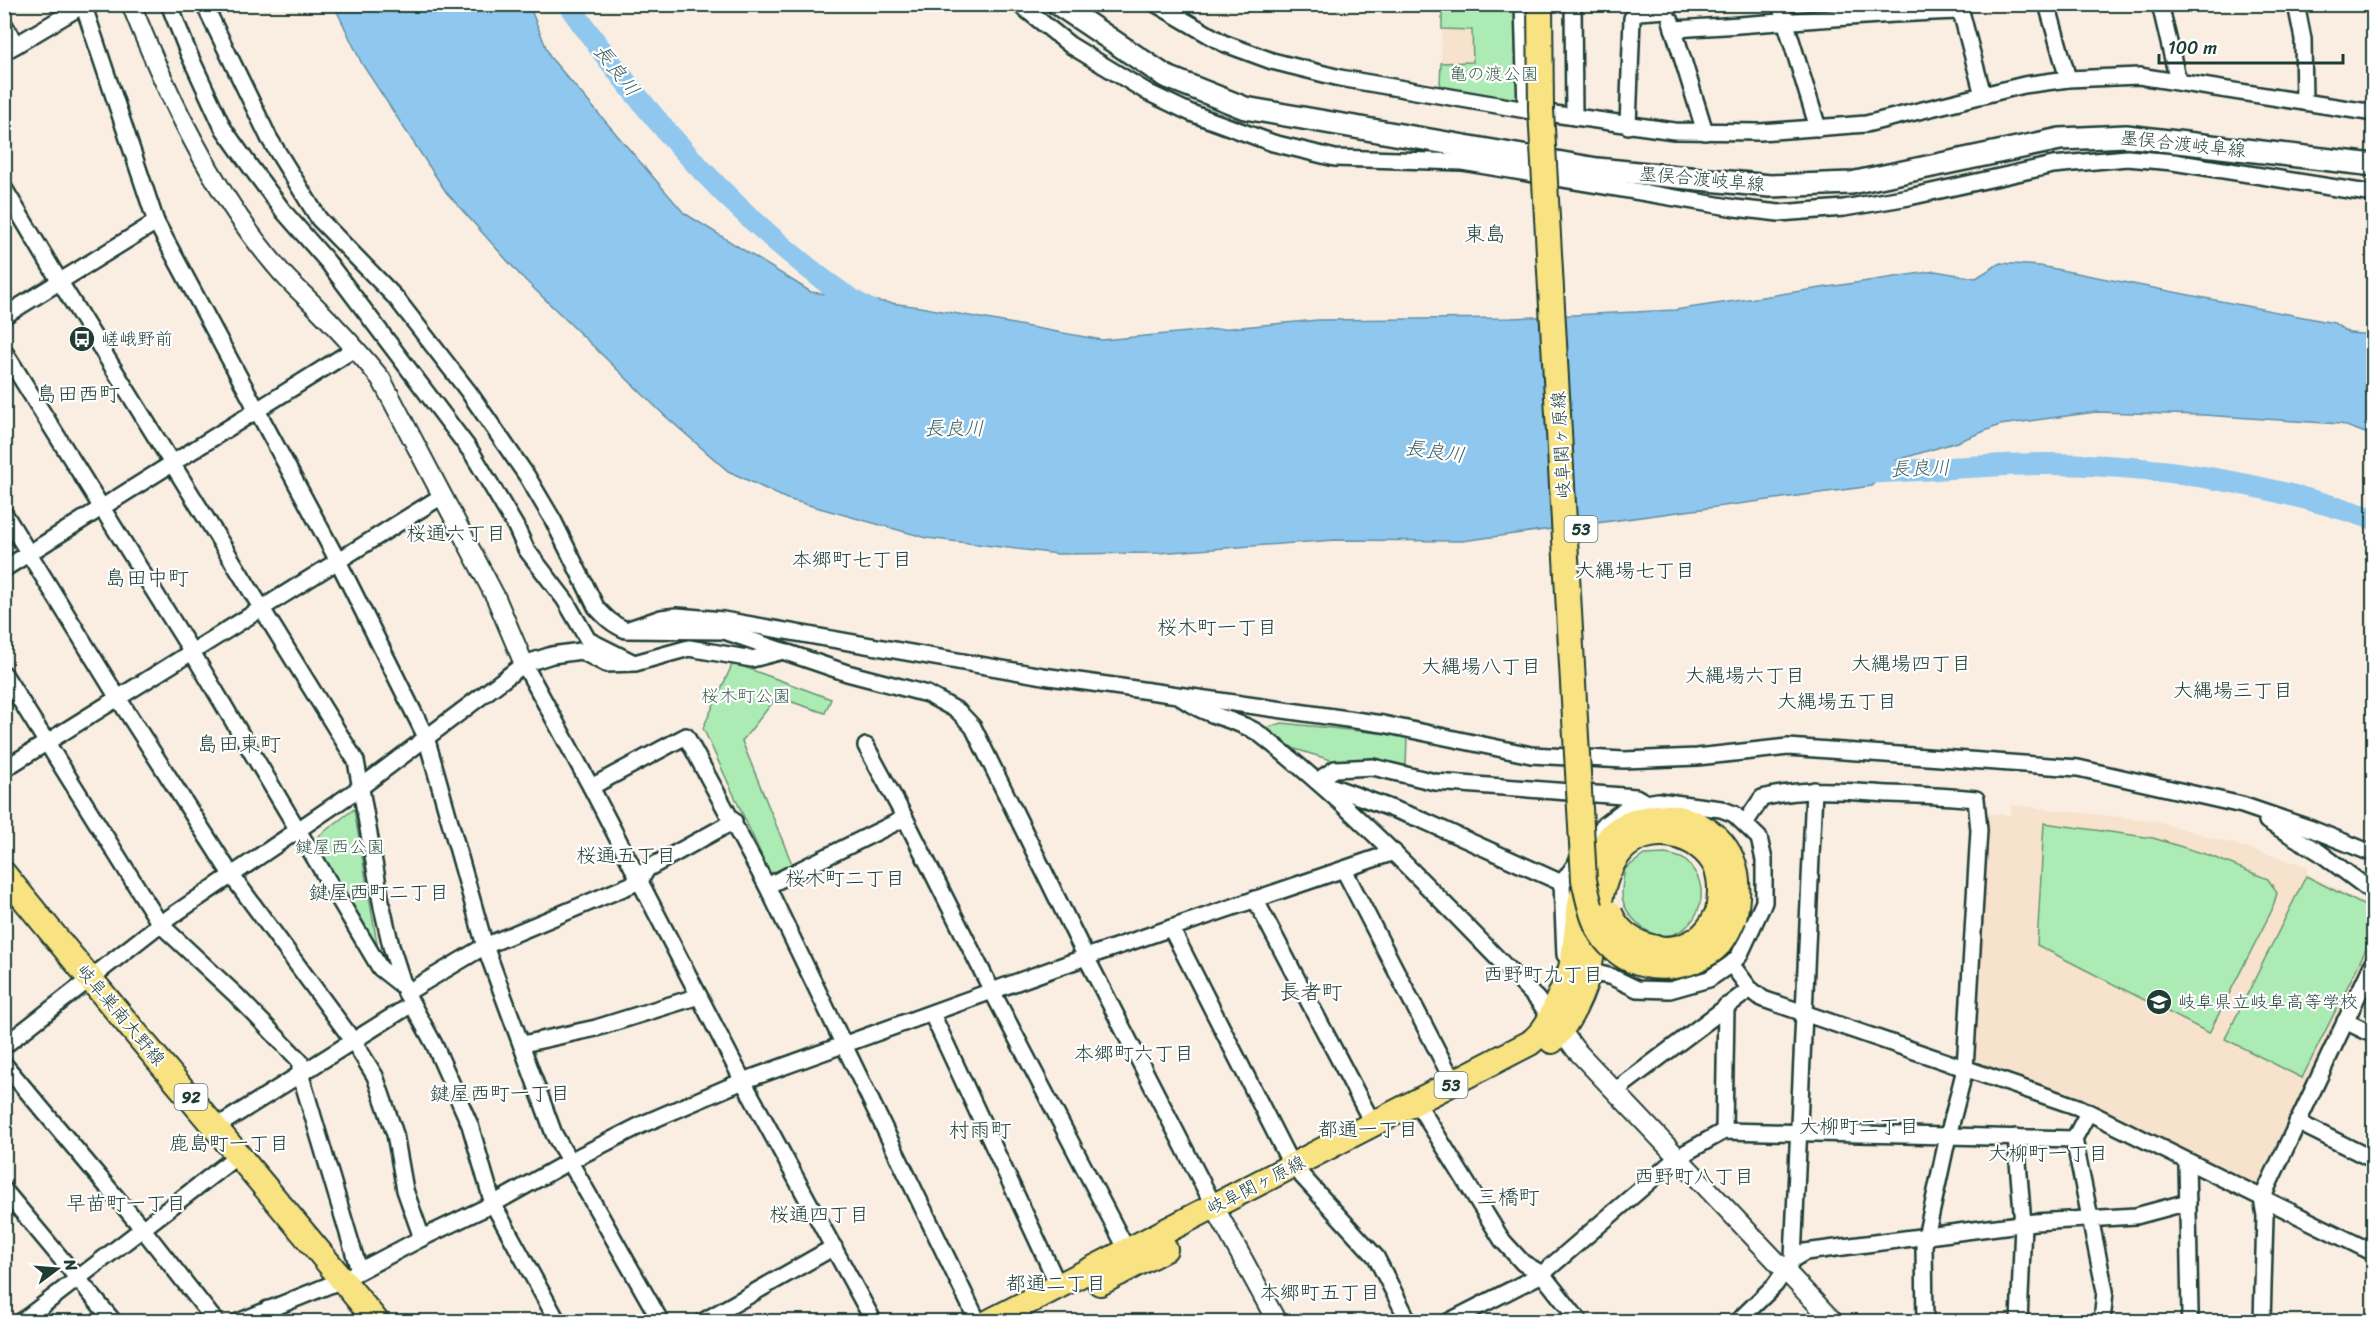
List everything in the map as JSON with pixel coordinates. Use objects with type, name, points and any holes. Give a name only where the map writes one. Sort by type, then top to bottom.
[{"type":"main road","name":"墨俣合渡岐阜線","points":[[1058,4],[1165,76],[1245,108],[1597,169],[1770,186],[1851,183],[2060,139],[2126,136],[2373,165]]},
{"type":"main road","name":"岐阜関ヶ原線","points":[[1540,4],[1541,110],[1584,880],[1596,924],[1610,945],[1641,964],[1658,968],[1673,967],[1703,956],[1716,948],[1727,933],[1726,915]]},
{"type":"main road","name":"岐阜関ヶ原線","points":[[1027,1322],[1218,1213],[1297,1171],[1373,1124],[1420,1108],[1536,1054],[1549,1044],[1578,974],[1583,891],[1597,860],[1611,836],[1634,821],[1656,816],[1669,816],[1697,824],[1710,832],[1732,860],[1737,879],[1738,901],[1726,915],[1695,941],[1675,948],[1650,947],[1621,932],[1611,917],[1600,878],[1558,110],[1556,4]]},
{"type":"main road","name":"岐阜巣南大野線","points":[[4,873],[83,982],[228,1163],[344,1278],[361,1322]]},
{"type":"main road","name":"岐阜巣南大野線","points":[[4,895],[218,1129],[344,1278],[377,1322]]},
{"type":"main road","name":"岐阜関ヶ原線","points":[[1297,1171],[1382,1138],[1454,1083],[1530,1043],[1556,1024]]},
{"type":"main road","name":"岐阜関ヶ原線","points":[[989,1322],[1126,1250],[1218,1213]]},
{"type":"street","points":[[131,4],[155,65],[192,137],[237,215],[276,267],[356,348],[381,379],[399,410],[496,598],[524,664],[591,787],[743,1081],[874,1322]]},
{"type":"street","points":[[169,4],[223,128],[284,212],[327,261],[472,453],[516,527],[526,549],[565,600],[588,640],[635,663]]},
{"type":"street","points":[[204,4],[269,138],[319,219],[396,298],[468,391],[527,476],[553,520],[596,607],[617,626],[626,630],[724,631],[847,673],[927,694],[958,711],[973,727],[1086,957],[1277,1322]]},
{"type":"street","points":[[1018,4],[1070,45],[1149,93],[1191,113],[1273,143],[1335,158],[1461,162],[1735,208],[1779,213],[1844,208],[1908,197],[2053,165],[2127,158],[2173,162],[2373,194]]},
{"type":"street","points":[[1156,4],[1223,42],[1272,61],[1340,78],[1526,110],[1674,132],[1818,128],[1866,124],[2024,85],[2068,79],[2139,76],[2373,113]]},
{"type":"street","points":[[1523,4],[1526,110]]},
{"type":"street","points":[[1573,4],[1574,117]]},
{"type":"street","points":[[1780,4],[1818,128]]},
{"type":"street","points":[[2047,4],[2068,79]]},
{"type":"street","points":[[2160,4],[2178,81]]},
{"type":"street","points":[[2296,4],[2303,39],[2304,102]]},
{"type":"street","points":[[4,24],[10,48],[84,5],[156,222],[338,561],[426,737],[485,946],[523,1044],[554,1134],[661,1322]]},
{"type":"street","points":[[1628,126],[1632,18],[1638,12],[1667,7],[1705,132]]},
{"type":"street","points":[[1673,29],[1786,23],[1864,9],[1959,8],[1983,94]]},
{"type":"street","points":[[4,188],[356,761],[381,907],[391,946],[408,995],[434,1044],[470,1125],[493,1204],[558,1322]]},
{"type":"street","points":[[4,316],[156,222]]},
{"type":"street","points":[[4,569],[356,348]]},
{"type":"street","points":[[4,351],[192,652],[380,968],[408,995]]},
{"type":"street","points":[[4,769],[442,496]]},
{"type":"street","points":[[4,513],[118,698],[232,876],[354,1042],[375,1076],[395,1134],[405,1190],[422,1238]]},
{"type":"street","points":[[626,630],[661,618],[677,616],[723,620],[1043,676],[1383,724],[1531,755],[1624,760],[1697,757],[1788,747],[2078,768],[2242,805],[2309,828],[2373,854]]},
{"type":"street","points":[[4,1046],[160,924],[361,787],[524,664],[552,655],[581,651],[606,664],[635,663],[689,648],[752,659],[783,651]]},
{"type":"street","points":[[4,674],[160,924],[236,995],[300,1061],[300,1073],[344,1278]]},
{"type":"street","points":[[1179,697],[1195,709],[1257,732],[1395,852],[1529,991],[1575,1049],[1615,1091],[1678,1157],[1789,1265],[1834,1322]]},
{"type":"street","points":[[591,787],[686,736],[734,821],[767,886],[978,1322]]},
{"type":"street","points":[[866,746],[906,818],[992,991],[1126,1250]]},
{"type":"street","points":[[1317,782],[1335,769],[1373,767],[1435,782],[1636,797],[1646,802]]},
{"type":"street","points":[[1317,782],[1420,819],[1562,883]]},
{"type":"street","points":[[1789,1265],[1800,1132],[1814,790]]},
{"type":"street","points":[[1745,823],[1762,798],[1788,791],[1941,795],[1976,799],[1979,830],[1965,1069],[1926,1236],[1925,1322]]},
{"type":"street","points":[[1658,801],[1721,809],[1734,814],[1759,838],[1764,860],[1764,902],[1739,956],[1708,979],[1670,990],[1637,989],[1612,977],[1600,974],[1578,974],[1564,952],[1562,883],[1604,825],[1628,807],[1646,802],[1658,801]]},
{"type":"street","points":[[2242,805],[2319,852],[2373,893]]},
{"type":"street","points":[[767,886],[906,818]]},
{"type":"street","points":[[218,1129],[224,1122],[300,1073],[354,1042],[408,995],[485,946],[640,881],[647,869],[734,821]]},
{"type":"street","points":[[238,1322],[344,1278],[493,1204],[643,1124],[743,1081],[1086,957],[1395,852]]},
{"type":"street","points":[[1344,870],[1454,1083]]},
{"type":"street","points":[[1255,899],[1373,1124]]},
{"type":"street","points":[[1171,928],[1297,1171],[1377,1257],[1409,1322]]},
{"type":"street","points":[[2262,1322],[2265,1216],[2262,1198],[2373,961]]},
{"type":"street","points":[[1731,964],[1750,988],[1763,999],[2078,1107],[2373,1252]]},
{"type":"street","points":[[1615,1091],[1750,988]]},
{"type":"street","points":[[523,1044],[596,1028],[699,996]]},
{"type":"street","points":[[1724,1131],[1726,1006]]},
{"type":"street","points":[[932,1014],[1059,1287]]},
{"type":"street","points":[[2345,1021],[2373,1035]]},
{"type":"street","points":[[4,1064],[142,1228],[216,1322]]},
{"type":"street","points":[[1420,1108],[1502,1240],[1523,1263],[1542,1274],[1580,1322]]},
{"type":"street","points":[[2088,1113],[2074,1139],[2104,1292],[2102,1322]]},
{"type":"street","points":[[2297,1122],[2373,1160]]},
{"type":"street","points":[[1448,1322],[1542,1274],[1678,1157],[1724,1131],[2074,1139]]},
{"type":"street","points":[[2016,1137],[2023,1224],[2019,1322]]},
{"type":"street","points":[[2187,1162],[2189,1322]]},
{"type":"street","points":[[21,1322],[228,1163]]},
{"type":"street","points":[[4,1190],[114,1322]]},
{"type":"street","points":[[1737,1322],[1775,1286],[1789,1265],[1805,1252],[2023,1224],[2136,1216],[2188,1202]]},
{"type":"street","points":[[702,1322],[834,1247]]},
{"type":"street","points":[[268,1309],[279,1322]]},
{"type":"shaded area","points":[[1442,29],[1472,30],[1473,63],[1441,63]]},
{"type":"shaded area","name":"岐阜県立岐阜高等学校","points":[[2012,805],[2156,821],[2307,866],[2307,873],[2373,908],[2373,944],[2259,1186],[2080,1101],[1973,1065],[1982,813],[2011,815]]},
{"type":"green space","name":"亀の渡公園","points":[[1442,5],[1516,5],[1517,98],[1513,101],[1445,91],[1440,83],[1441,63],[1473,62],[1472,30],[1442,29]]},
{"type":"green space","name":"桜木町公園","points":[[733,663],[831,699],[825,713],[777,697],[742,741],[792,864],[772,878],[703,728]]},
{"type":"green space","points":[[1282,723],[1407,736],[1406,766],[1347,765],[1295,749],[1263,729]]},
{"type":"green space","name":"鍵屋西公園","points":[[354,809],[380,961],[312,841]]},
{"type":"green space","points":[[2044,823],[2153,838],[2208,855],[2268,879],[2277,893],[2272,910],[2209,1033],[2037,945]]},
{"type":"green space","points":[[1644,855],[1676,856],[1687,862],[1700,882],[1701,897],[1698,911],[1690,923],[1679,932],[1667,936],[1652,933],[1638,924],[1627,911],[1622,899],[1625,869]]},
{"type":"green space","points":[[2306,876],[2373,910],[2374,933],[2302,1078],[2225,1039]]},
{"type":"water","name":"長良川","points":[[334,5],[529,5],[550,57],[684,213],[811,292],[920,307],[1102,340],[1318,320],[1511,318],[1675,310],[1935,271],[1976,278],[2000,263],[2040,266],[2334,323],[2349,333],[2373,335],[2373,436],[2341,424],[2203,415],[2096,412],[2000,425],[1957,442],[1887,463],[1872,486],[1462,541],[1335,540],[1158,553],[1058,554],[927,538],[787,499],[728,471],[664,415],[521,276],[446,192],[362,64]]},
{"type":"waterway","name":"長良川","points":[[568,4],[643,104],[727,196],[757,225],[820,277],[874,312]]},
{"type":"waterway","name":"長良川","points":[[1850,473],[2022,464],[2130,468],[2171,472],[2253,486],[2374,519]]},
{"type":"place","name":"嵯峨野前","points":[[82,339]]},
{"type":"place","name":"岐阜県立岐阜高等学校","points":[[2159,1002]]},
{"type":"district","name":"東島","points":[[1485,234]]},
{"type":"district","name":"島田西町","points":[[78,394]]},
{"type":"district","name":"桜通六丁目","points":[[456,533]]},
{"type":"district","name":"本郷町七丁目","points":[[852,559]]},
{"type":"district","name":"大縄場七丁目","points":[[1635,570]]},
{"type":"district","name":"島田中町","points":[[147,578]]},
{"type":"district","name":"桜木町一丁目","points":[[1217,627]]},
{"type":"district","name":"大縄場四丁目","points":[[1911,663]]},
{"type":"district","name":"大縄場八丁目","points":[[1481,666]]},
{"type":"district","name":"大縄場六丁目","points":[[1745,675]]},
{"type":"district","name":"大縄場三丁目","points":[[2233,690]]},
{"type":"district","name":"大縄場五丁目","points":[[1837,701]]},
{"type":"district","name":"島田東町","points":[[239,744]]},
{"type":"district","name":"桜通五丁目","points":[[626,855]]},
{"type":"district","name":"桜木町二丁目","points":[[845,878]]},
{"type":"district","name":"鍵屋西町二丁目","points":[[379,892]]},
{"type":"district","name":"西野町九丁目","points":[[1543,974]]},
{"type":"district","name":"長者町","points":[[1311,992]]},
{"type":"district","name":"本郷町六丁目","points":[[1134,1053]]},
{"type":"district","name":"鍵屋西町一丁目","points":[[500,1093]]},
{"type":"district","name":"大柳町二丁目","points":[[1859,1126]]},
{"type":"district","name":"都通一丁目","points":[[1368,1129]]},
{"type":"district","name":"村雨町","points":[[980,1130]]},
{"type":"district","name":"鹿島町一丁目","points":[[229,1143]]},
{"type":"district","name":"大柳町一丁目","points":[[2048,1153]]},
{"type":"district","name":"西野町八丁目","points":[[1694,1176]]},
{"type":"district","name":"三橋町","points":[[1508,1197]]},
{"type":"district","name":"早苗町一丁目","points":[[126,1203]]},
{"type":"district","name":"桜通四丁目","points":[[819,1214]]},
{"type":"district","name":"都通二丁目","points":[[1056,1283]]},
{"type":"district","name":"本郷町五丁目","points":[[1320,1292]]}]
